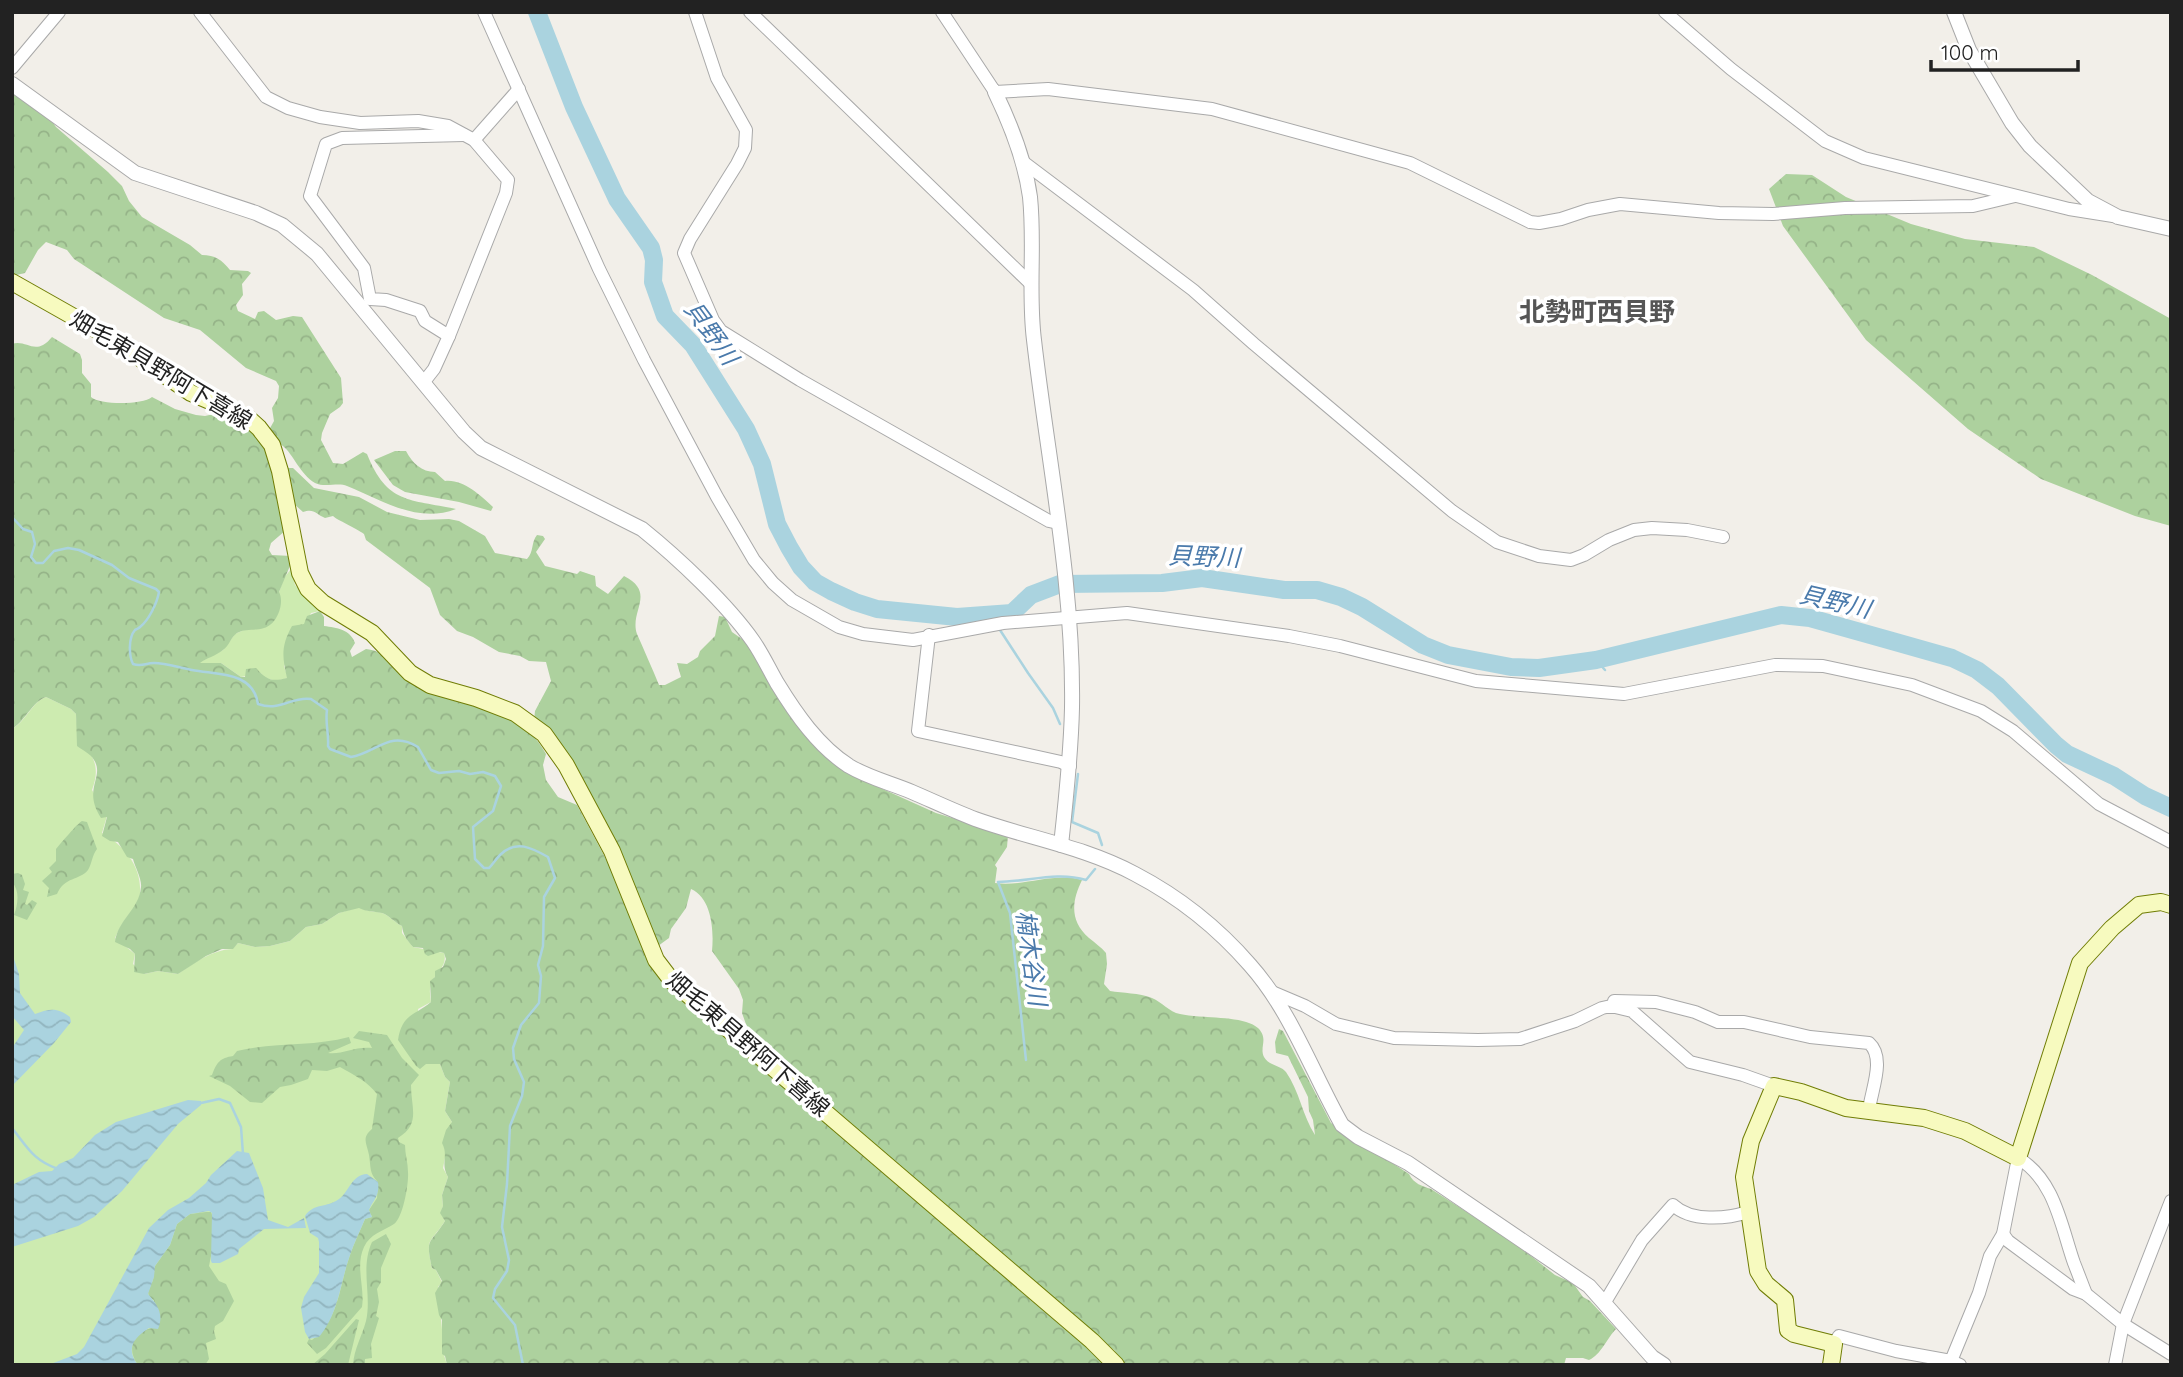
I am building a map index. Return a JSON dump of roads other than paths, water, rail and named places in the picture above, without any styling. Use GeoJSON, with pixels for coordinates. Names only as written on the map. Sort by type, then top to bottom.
{"type":"FeatureCollection","features":[{"type":"Feature","properties":{"kind":"main road","name":"畑毛東貝野阿下喜線"},"geometry":{"type":"LineString","coordinates":[[12,282],[111,338],[191,393],[247,417],[259,428],[272,445],[276,458],[300,573],[308,589],[323,603],[372,633],[410,673],[430,685],[515,713],[544,734],[566,765],[612,851],[656,960],[672,981],[1092,1341],[1116,1365]]}},
{"type":"Feature","properties":{"kind":"main road"},"geometry":{"type":"LineString","coordinates":[[1831,1365],[1834,1345],[1788,1330],[1785,1300],[1766,1284],[1758,1271],[1744,1186],[1745,1166],[1751,1141],[1774,1086],[1801,1092],[1846,1108],[1913,1115],[1965,1131],[2018,1158],[2080,963],[2112,928],[2139,905],[2161,902],[2171,905]]}},
{"type":"Feature","properties":{"kind":"street"},"geometry":{"type":"LineString","coordinates":[[12,68],[59,12]]}},
{"type":"Feature","properties":{"kind":"street"},"geometry":{"type":"LineString","coordinates":[[200,12],[260,93],[288,108],[320,117],[360,123],[418,121],[448,125],[471,137],[508,180],[506,193],[449,336],[434,369],[423,383]]}},
{"type":"Feature","properties":{"kind":"street"},"geometry":{"type":"LineString","coordinates":[[484,12],[599,269],[717,497],[754,560],[773,583],[792,600],[839,627],[863,634],[914,640],[997,624],[1127,614],[1272,633],[1340,646],[1466,680],[1624,694],[1775,665],[1823,666],[1912,685],[1959,701],[1994,718],[2099,804],[2171,842]]}},
{"type":"Feature","properties":{"kind":"street"},"geometry":{"type":"LineString","coordinates":[[695,12],[716,78],[746,130],[745,149],[684,253],[720,331],[800,380],[1049,521],[1058,523]]}},
{"type":"Feature","properties":{"kind":"street"},"geometry":{"type":"LineString","coordinates":[[750,12],[1030,284]]}},
{"type":"Feature","properties":{"kind":"street"},"geometry":{"type":"LineString","coordinates":[[942,12],[995,92],[1007,116],[1030,196],[1033,337],[1063,561],[1072,706],[1070,766],[1060,845]]}},
{"type":"Feature","properties":{"kind":"street"},"geometry":{"type":"LineString","coordinates":[[1665,12],[1731,69],[1825,141],[1864,158],[2068,209],[2171,229]]}},
{"type":"Feature","properties":{"kind":"street"},"geometry":{"type":"LineString","coordinates":[[1954,12],[1969,50],[2012,123],[2030,146],[2088,201],[2118,217]]}},
{"type":"Feature","properties":{"kind":"street"},"geometry":{"type":"LineString","coordinates":[[12,83],[135,173],[256,213],[282,225],[317,254],[464,432],[481,448],[642,529],[660,544],[739,623],[755,643],[800,718],[824,747],[848,765],[874,779],[976,819],[1105,860],[1134,873],[1192,909],[1224,937],[1272,992],[1342,1125],[1358,1137],[1408,1163],[1590,1286],[1652,1357],[1664,1365]]}},
{"type":"Feature","properties":{"kind":"street"},"geometry":{"type":"LineString","coordinates":[[449,336],[425,321],[420,311],[386,300],[370,299],[363,268],[310,196],[326,144],[342,138],[471,137],[519,89]]}},
{"type":"Feature","properties":{"kind":"street"},"geometry":{"type":"LineString","coordinates":[[995,92],[1048,89],[1212,109],[1410,163],[1530,222],[1539,223],[1620,204],[1719,213],[1773,214],[1845,208],[1973,206],[2015,196]]}},
{"type":"Feature","properties":{"kind":"street"},"geometry":{"type":"LineString","coordinates":[[1022,161],[1193,290],[1442,502],[1497,542],[1539,556],[1572,560],[1634,530],[1687,530],[1723,537]]}},
{"type":"Feature","properties":{"kind":"street"},"geometry":{"type":"LineString","coordinates":[[929,635],[918,731],[1070,766]]}},
{"type":"Feature","properties":{"kind":"street"},"geometry":{"type":"LineString","coordinates":[[1272,992],[1305,1006],[1336,1024],[1394,1038],[1520,1038],[1575,1021],[1614,1001],[1656,1002],[1695,1012],[1718,1022],[1744,1022],[1810,1037],[1869,1043],[1874,1047],[1877,1063],[1869,1110]]}},
{"type":"Feature","properties":{"kind":"street"},"geometry":{"type":"LineString","coordinates":[[1602,1008],[1611,1006],[1632,1011],[1690,1062],[1774,1086]]}},
{"type":"Feature","properties":{"kind":"street"},"geometry":{"type":"LineString","coordinates":[[1834,1345],[1839,1336],[1955,1363],[1990,1256],[2003,1234],[2018,1158],[2039,1177],[2051,1195],[2086,1294]]}},
{"type":"Feature","properties":{"kind":"street"},"geometry":{"type":"LineString","coordinates":[[2115,1365],[2123,1324],[2171,1201]]}},
{"type":"Feature","properties":{"kind":"street"},"geometry":{"type":"LineString","coordinates":[[1605,1302],[1642,1240],[1673,1205],[1690,1215],[1736,1216],[1748,1212]]}},
{"type":"Feature","properties":{"kind":"street"},"geometry":{"type":"LineString","coordinates":[[2003,1234],[2008,1241],[2073,1289],[2086,1294],[2123,1324],[2171,1354]]}},
{"type":"Feature","properties":{"kind":"water"},"geometry":{"type":"Polygon","coordinates":[[[12,953],[19,974],[20,993],[35,1014],[58,1011],[70,1017],[71,1022],[12,1086],[12,1048],[24,1030],[12,1016],[12,953]]]}},
{"type":"Feature","properties":{"kind":"water"},"geometry":{"type":"Polygon","coordinates":[[[188,1100],[201,1101],[201,1105],[178,1124],[122,1191],[94,1217],[78,1226],[12,1247],[12,1185],[39,1172],[52,1171],[59,1164],[73,1158],[95,1135],[116,1122],[188,1100]]]}},
{"type":"Feature","properties":{"kind":"water"},"geometry":{"type":"Polygon","coordinates":[[[237,1151],[249,1153],[263,1188],[268,1220],[288,1227],[304,1218],[306,1228],[264,1229],[239,1249],[238,1254],[220,1263],[212,1263],[212,1213],[209,1211],[190,1214],[177,1224],[170,1245],[155,1266],[148,1294],[159,1310],[160,1324],[158,1329],[149,1328],[133,1344],[132,1353],[138,1365],[48,1365],[77,1354],[84,1347],[149,1228],[168,1210],[189,1198],[237,1151]]]}},
{"type":"Feature","properties":{"kind":"water"},"geometry":{"type":"Polygon","coordinates":[[[367,1174],[378,1182],[377,1194],[369,1210],[372,1217],[365,1219],[353,1246],[326,1328],[319,1337],[309,1339],[305,1332],[301,1308],[304,1297],[319,1273],[319,1242],[318,1238],[310,1233],[305,1216],[316,1207],[339,1199],[357,1177],[367,1174]]]}},
{"type":"Feature","properties":{"kind":"waterway","name":"貝野川"},"geometry":{"type":"LineString","coordinates":[[537,12],[574,107],[617,199],[651,248],[654,260],[653,282],[665,316],[693,345],[746,429],[762,464],[777,524],[801,567],[815,582],[831,591],[877,609],[957,617],[1012,613],[1031,595],[1060,584],[1162,583],[1202,578],[1284,590],[1317,590],[1362,607],[1423,645],[1448,655],[1511,667],[1539,668],[1596,660],[1781,615],[1810,618],[1952,658],[1977,670],[1998,686],[2067,754],[2114,776],[2145,796],[2171,808]]}},
{"type":"Feature","properties":{"kind":"waterway"},"geometry":{"type":"LineString","coordinates":[[12,517],[23,529],[32,532],[35,544],[31,557],[36,563],[43,563],[54,551],[68,548],[79,550],[159,592],[149,616],[131,638],[133,664],[163,664],[232,676],[249,685],[258,704],[266,706],[311,699],[327,710],[330,749],[351,757],[399,740],[418,747],[431,770],[439,773],[483,772],[495,776],[501,786],[493,811],[473,827],[475,859],[484,868],[489,868],[506,850],[518,846],[530,848],[548,857],[555,878],[544,897],[543,946],[538,965],[541,976],[539,1003],[521,1025],[513,1048],[514,1059],[524,1082],[522,1096],[510,1126],[502,1227],[509,1260],[507,1271],[495,1289],[493,1298],[515,1325],[523,1365]]}},
{"type":"Feature","properties":{"kind":"waterway","name":"楠木谷川"},"geometry":{"type":"LineString","coordinates":[[1000,630],[1053,708],[1060,724]]}},
{"type":"Feature","properties":{"kind":"waterway"},"geometry":{"type":"LineString","coordinates":[[1596,660],[1605,670]]}},
{"type":"Feature","properties":{"kind":"waterway","name":"楠木谷川"},"geometry":{"type":"LineString","coordinates":[[1078,774],[1072,822],[1098,833],[1102,845]]}},
{"type":"Feature","properties":{"kind":"waterway","name":"楠木谷川"},"geometry":{"type":"LineString","coordinates":[[1026,1060],[1010,913],[998,882],[1053,877],[1086,880],[1095,869]]}},
{"type":"Feature","properties":{"kind":"waterway"},"geometry":{"type":"LineString","coordinates":[[201,1103],[219,1099],[230,1103],[241,1127],[243,1154]]}},
{"type":"Feature","properties":{"kind":"waterway"},"geometry":{"type":"LineString","coordinates":[[12,1128],[37,1157],[58,1169]]}},
{"type":"Feature","properties":{"kind":"district","name":"北勢町西貝野"},"geometry":{"type":"Point","coordinates":[1597,312]}}]}
